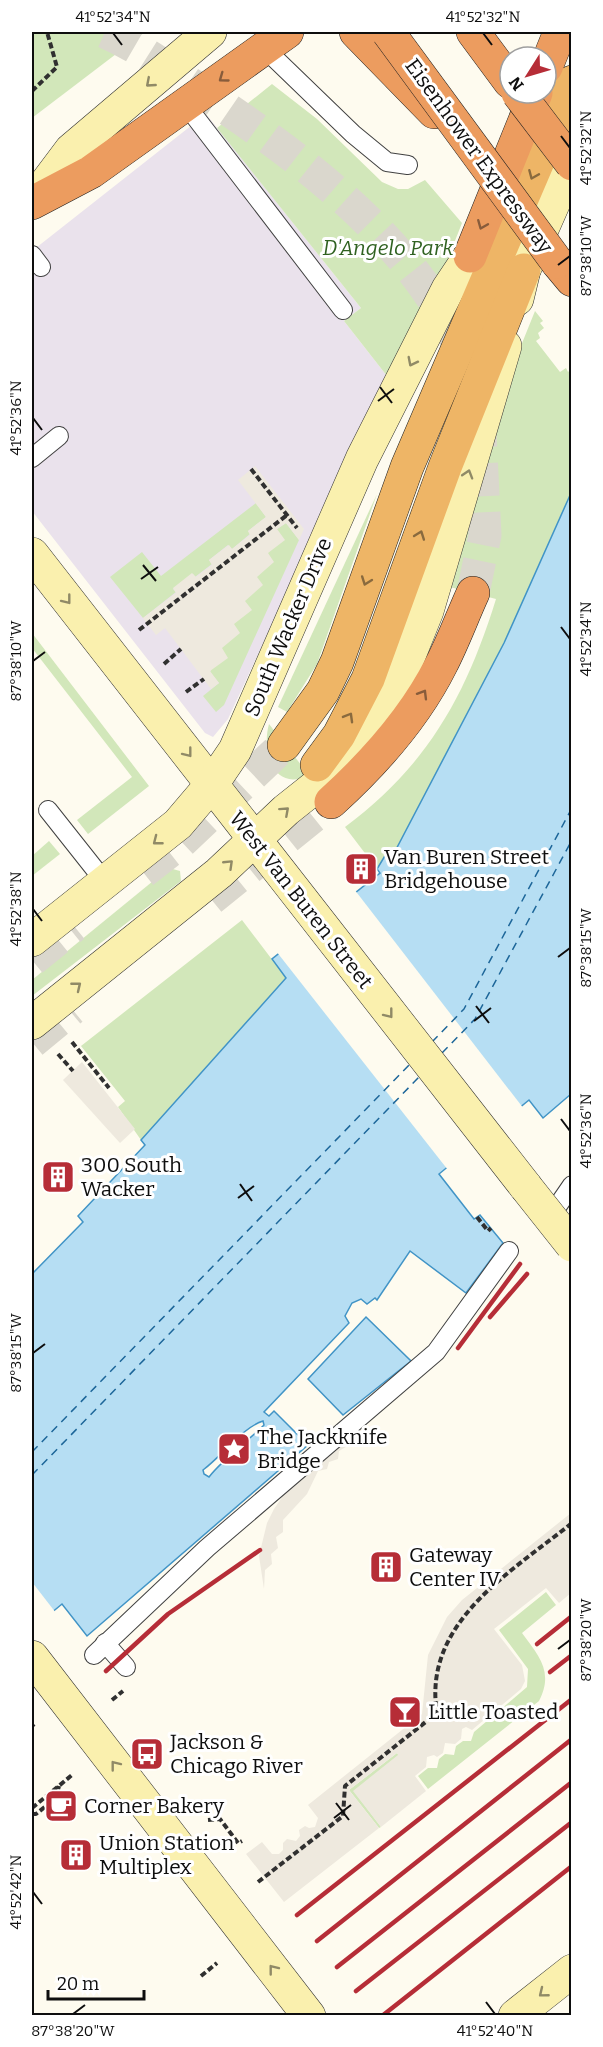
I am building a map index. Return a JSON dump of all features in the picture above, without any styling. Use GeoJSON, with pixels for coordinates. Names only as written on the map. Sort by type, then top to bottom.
{"type":"FeatureCollection","features":[{"type":"Feature","properties":{"kind":"highway"},"geometry":{"type":"LineString","coordinates":[[356,32],[483,163]]}},
{"type":"Feature","properties":{"kind":"highway","name":"Eisenhower Expressway"},"geometry":{"type":"LineString","coordinates":[[388,32],[564,271]]}},
{"type":"Feature","properties":{"kind":"highway"},"geometry":{"type":"LineString","coordinates":[[473,32],[498,66]]}},
{"type":"Feature","properties":{"kind":"highway"},"geometry":{"type":"LineString","coordinates":[[489,32],[498,48]]}},
{"type":"Feature","properties":{"kind":"highway"},"geometry":{"type":"LineString","coordinates":[[32,202],[91,172],[276,40]]}},
{"type":"Feature","properties":{"kind":"highway"},"geometry":{"type":"LineString","coordinates":[[284,745],[323,691],[337,662],[407,467],[572,82]]}},
{"type":"Feature","properties":{"kind":"highway"},"geometry":{"type":"LineString","coordinates":[[407,467],[428,391],[461,296],[470,256],[531,105]]}},
{"type":"Feature","properties":{"kind":"highway"},"geometry":{"type":"LineString","coordinates":[[534,105],[572,163]]}},
{"type":"Feature","properties":{"kind":"highway"},"geometry":{"type":"LineString","coordinates":[[473,592],[441,666],[417,706],[392,739],[354,781],[321,784],[339,735],[368,679],[445,467],[524,270]]}},
{"type":"Feature","properties":{"kind":"main road"},"geometry":{"type":"LineString","coordinates":[[32,202],[71,150],[210,32]]}},
{"type":"Feature","properties":{"kind":"main road"},"geometry":{"type":"LineString","coordinates":[[32,1023],[219,873],[254,840],[344,764],[387,710],[413,652],[427,611],[496,381],[524,270],[572,163]]}},
{"type":"Feature","properties":{"kind":"main road","name":"South Wacker Drive"},"geometry":{"type":"LineString","coordinates":[[32,940],[178,824],[212,784],[235,750],[362,459],[448,289],[470,256]]}},
{"type":"Feature","properties":{"kind":"main road","name":"West Van Buren Street"},"geometry":{"type":"LineString","coordinates":[[32,557],[572,1245]]}},
{"type":"Feature","properties":{"kind":"main road"},"geometry":{"type":"LineString","coordinates":[[32,1657],[309,2016]]}},
{"type":"Feature","properties":{"kind":"main road"},"geometry":{"type":"LineString","coordinates":[[515,2016],[572,1971]]}},
{"type":"Feature","properties":{"kind":"lane"},"geometry":{"type":"LineString","coordinates":[[276,40],[353,134],[387,162],[408,165]]}},
{"type":"Feature","properties":{"kind":"lane"},"geometry":{"type":"LineString","coordinates":[[186,105],[343,310]]}},
{"type":"Feature","properties":{"kind":"lane"},"geometry":{"type":"LineString","coordinates":[[32,458],[59,436]]}},
{"type":"Feature","properties":{"kind":"lane"},"geometry":{"type":"LineString","coordinates":[[48,810],[105,882]]}},
{"type":"Feature","properties":{"kind":"lane"},"geometry":{"type":"LineString","coordinates":[[549,1217],[572,1185]]}},
{"type":"Feature","properties":{"kind":"lane"},"geometry":{"type":"LineString","coordinates":[[126,1667],[100,1649],[216,1540],[436,1352],[509,1251]]}},
{"type":"Feature","properties":{"kind":"path"},"geometry":{"type":"LineString","coordinates":[[32,91],[57,67],[47,32]]}},
{"type":"Feature","properties":{"kind":"path"},"geometry":{"type":"LineString","coordinates":[[251,469],[302,534]]}},
{"type":"Feature","properties":{"kind":"path"},"geometry":{"type":"LineString","coordinates":[[139,630],[287,515]]}},
{"type":"Feature","properties":{"kind":"path"},"geometry":{"type":"LineString","coordinates":[[164,664],[181,650]]}},
{"type":"Feature","properties":{"kind":"path"},"geometry":{"type":"LineString","coordinates":[[186,692],[204,679]]}},
{"type":"Feature","properties":{"kind":"path"},"geometry":{"type":"LineString","coordinates":[[72,1042],[109,1088]]}},
{"type":"Feature","properties":{"kind":"path"},"geometry":{"type":"LineString","coordinates":[[58,1054],[73,1071]]}},
{"type":"Feature","properties":{"kind":"path"},"geometry":{"type":"LineString","coordinates":[[477,1217],[488,1231],[491,1228]]}},
{"type":"Feature","properties":{"kind":"path"},"geometry":{"type":"LineString","coordinates":[[258,1882],[343,1816],[345,1786],[437,1713],[434,1697],[436,1675],[443,1652],[456,1626],[474,1601],[572,1523]]}},
{"type":"Feature","properties":{"kind":"path"},"geometry":{"type":"LineString","coordinates":[[32,1808],[72,1775]]}},
{"type":"Feature","properties":{"kind":"path"},"geometry":{"type":"LineString","coordinates":[[32,1814],[36,1814],[57,1800],[59,1786]]}},
{"type":"Feature","properties":{"kind":"path"},"geometry":{"type":"LineString","coordinates":[[208,1820],[220,1819],[238,1843],[242,1841]]}},
{"type":"Feature","properties":{"kind":"path"},"geometry":{"type":"LineString","coordinates":[[201,1976],[217,1963]]}},
{"type":"Feature","properties":{"kind":"shaded area"},"geometry":{"type":"Polygon","coordinates":[[[206,114],[361,308],[344,321],[387,376],[228,719],[213,737],[205,733],[32,511],[32,251],[206,114]]]}},
{"type":"Feature","properties":{"kind":"shaded area"},"geometry":{"type":"Polygon","coordinates":[[[255,466],[304,529],[299,540],[286,523],[277,529],[285,540],[268,553],[274,562],[257,577],[263,585],[245,601],[252,610],[234,624],[240,633],[222,648],[228,658],[210,671],[219,683],[211,689],[165,628],[156,635],[143,618],[176,593],[173,588],[192,573],[196,577],[212,565],[209,560],[229,545],[232,549],[250,535],[248,531],[266,517],[238,480],[255,466]]]}},
{"type":"Feature","properties":{"kind":"shaded area"},"geometry":{"type":"Polygon","coordinates":[[[82,1062],[135,1129],[120,1143],[63,1080],[82,1062]]]}},
{"type":"Feature","properties":{"kind":"shaded area"},"geometry":{"type":"Polygon","coordinates":[[[362,1425],[362,1430],[349,1440],[349,1445],[339,1451],[338,1459],[329,1462],[327,1469],[318,1471],[307,1494],[283,1520],[283,1532],[276,1537],[278,1548],[271,1554],[272,1564],[265,1570],[264,1589],[259,1556],[267,1523],[274,1509],[285,1493],[362,1425]]]}},
{"type":"Feature","properties":{"kind":"shaded area"},"geometry":{"type":"Polygon","coordinates":[[[571,1513],[571,1593],[559,1603],[546,1588],[494,1629],[522,1665],[525,1681],[521,1689],[472,1730],[466,1727],[462,1729],[461,1739],[455,1744],[445,1743],[443,1753],[437,1757],[434,1755],[427,1757],[426,1767],[415,1776],[426,1791],[381,1827],[353,1791],[398,1755],[397,1753],[349,1790],[379,1828],[284,1902],[246,1854],[262,1842],[272,1854],[279,1854],[287,1839],[296,1841],[300,1836],[299,1830],[305,1826],[315,1827],[318,1818],[308,1805],[422,1714],[428,1655],[447,1617],[462,1600],[571,1513]]]}},
{"type":"Feature","properties":{"kind":"green space"},"geometry":{"type":"Polygon","coordinates":[[[32,32],[145,32],[32,118],[32,32]]]}},
{"type":"Feature","properties":{"kind":"green space","name":"D'Angelo Park"},"geometry":{"type":"Polygon","coordinates":[[[272,84],[317,119],[382,182],[398,189],[408,189],[425,180],[462,223],[447,261],[387,376],[344,321],[361,308],[217,128],[272,84]]]}},
{"type":"Feature","properties":{"kind":"green space"},"geometry":{"type":"Polygon","coordinates":[[[535,311],[543,321],[540,323],[544,328],[538,333],[540,338],[536,341],[560,372],[566,368],[568,372],[571,369],[571,493],[504,643],[392,858],[385,855],[377,869],[345,827],[374,804],[421,754],[457,698],[484,634],[496,599],[446,586],[512,368],[535,311]]]}},
{"type":"Feature","properties":{"kind":"green space"},"geometry":{"type":"Polygon","coordinates":[[[377,494],[317,664],[287,712],[278,707],[377,494]]]}},
{"type":"Feature","properties":{"kind":"green space"},"geometry":{"type":"Polygon","coordinates":[[[256,503],[266,517],[248,531],[250,534],[232,549],[228,545],[209,560],[212,564],[195,577],[193,574],[173,589],[176,592],[143,618],[110,577],[142,552],[161,576],[256,503]]]}},
{"type":"Feature","properties":{"kind":"green space"},"geometry":{"type":"Polygon","coordinates":[[[286,523],[299,540],[224,705],[216,712],[203,696],[219,683],[210,672],[277,529],[286,523]]]}},
{"type":"Feature","properties":{"kind":"green space"},"geometry":{"type":"Polygon","coordinates":[[[32,633],[149,786],[88,834],[77,820],[132,777],[32,648],[32,633]]]}},
{"type":"Feature","properties":{"kind":"green space"},"geometry":{"type":"Polygon","coordinates":[[[269,724],[309,775],[287,779],[273,767],[267,746],[269,724]]]}},
{"type":"Feature","properties":{"kind":"green space"},"geometry":{"type":"Polygon","coordinates":[[[49,841],[60,854],[32,876],[32,856],[49,841]]]}},
{"type":"Feature","properties":{"kind":"green space"},"geometry":{"type":"Polygon","coordinates":[[[169,868],[180,871],[181,881],[32,996],[32,980],[169,868]]]}},
{"type":"Feature","properties":{"kind":"green space"},"geometry":{"type":"Polygon","coordinates":[[[242,920],[286,978],[141,1140],[118,1107],[125,1101],[81,1046],[242,920]]]}},
{"type":"Feature","properties":{"kind":"green space"},"geometry":{"type":"Polygon","coordinates":[[[546,1592],[556,1605],[522,1633],[539,1657],[545,1673],[543,1691],[539,1701],[428,1789],[418,1776],[428,1768],[437,1768],[439,1759],[445,1754],[454,1755],[456,1746],[463,1741],[471,1741],[474,1732],[527,1687],[528,1669],[499,1630],[546,1592]]]}},
{"type":"Feature","properties":{"kind":"green space"},"geometry":{"type":"Polygon","coordinates":[[[397,1753],[399,1755],[354,1791],[381,1827],[379,1828],[349,1790],[397,1753]]]}},
{"type":"Feature","properties":{"kind":"water"},"geometry":{"type":"Polygon","coordinates":[[[571,493],[571,1094],[543,1118],[529,1100],[439,1174],[474,1219],[480,1215],[503,1243],[466,1293],[410,1251],[377,1300],[375,1298],[367,1304],[361,1299],[352,1303],[345,1316],[349,1323],[264,1412],[269,1416],[274,1411],[308,1445],[87,1636],[62,1604],[32,1629],[32,1274],[83,1222],[78,1216],[145,1145],[141,1140],[286,978],[272,959],[380,873],[377,869],[386,854],[392,857],[504,643],[571,493]],[[263,1421],[255,1424],[240,1435],[203,1470],[204,1474],[209,1477],[221,1463],[264,1425],[263,1421]]]}},
{"type":"Feature","properties":{"kind":"water"},"geometry":{"type":"Polygon","coordinates":[[[366,1317],[411,1361],[343,1415],[308,1379],[366,1317]]]}},
{"type":"Feature","properties":{"kind":"pier"},"geometry":{"type":"Polygon","coordinates":[[[354,889],[524,1109],[448,1170],[276,951],[354,889]]]}},
{"type":"Feature","properties":{"kind":"pier"},"geometry":{"type":"Polygon","coordinates":[[[32,1582],[56,1613],[32,1632],[32,1582]]]}},
{"type":"Feature","properties":{"kind":"ferry route"},"geometry":{"type":"LineString","coordinates":[[432,1042],[464,1009],[572,808]]}},
{"type":"Feature","properties":{"kind":"ferry route"},"geometry":{"type":"LineString","coordinates":[[442,1053],[475,1019],[572,840]]}},
{"type":"Feature","properties":{"kind":"ferry route"},"geometry":{"type":"LineString","coordinates":[[32,1452],[410,1064]]}},
{"type":"Feature","properties":{"kind":"ferry route"},"geometry":{"type":"LineString","coordinates":[[32,1475],[420,1076]]}},
{"type":"Feature","properties":{"kind":"tunnel"},"geometry":{"type":"LineString","coordinates":[[105,32],[154,59],[236,115],[273,141],[343,198],[376,229],[406,263],[432,298],[456,339],[465,369]]}},
{"type":"Feature","properties":{"kind":"tunnel"},"geometry":{"type":"LineString","coordinates":[[473,593],[485,535],[480,434]]}},
{"type":"Feature","properties":{"kind":"tunnel"},"geometry":{"type":"LineString","coordinates":[[143,872],[180,843],[284,745]]}},
{"type":"Feature","properties":{"kind":"tunnel"},"geometry":{"type":"LineString","coordinates":[[211,899],[331,802]]}},
{"type":"Feature","properties":{"kind":"tunnel"},"geometry":{"type":"LineString","coordinates":[[32,960],[74,926]]}},
{"type":"Feature","properties":{"kind":"tunnel"},"geometry":{"type":"LineString","coordinates":[[32,1042],[72,1009]]}},
{"type":"Feature","properties":{"kind":"railway"},"geometry":{"type":"LineString","coordinates":[[458,1348],[520,1264]]}},
{"type":"Feature","properties":{"kind":"railway"},"geometry":{"type":"LineString","coordinates":[[490,1317],[527,1274]]}},
{"type":"Feature","properties":{"kind":"railway"},"geometry":{"type":"LineString","coordinates":[[106,1671],[168,1614],[260,1550]]}},
{"type":"Feature","properties":{"kind":"railway"},"geometry":{"type":"LineString","coordinates":[[537,1644],[572,1616]]}},
{"type":"Feature","properties":{"kind":"railway"},"geometry":{"type":"LineString","coordinates":[[550,1672],[572,1655]]}},
{"type":"Feature","properties":{"kind":"railway"},"geometry":{"type":"LineString","coordinates":[[297,1915],[572,1699]]}},
{"type":"Feature","properties":{"kind":"railway"},"geometry":{"type":"LineString","coordinates":[[317,1941],[572,1739]]}},
{"type":"Feature","properties":{"kind":"railway"},"geometry":{"type":"LineString","coordinates":[[337,1967],[572,1782]]}},
{"type":"Feature","properties":{"kind":"railway"},"geometry":{"type":"LineString","coordinates":[[356,1991],[572,1822]]}},
{"type":"Feature","properties":{"kind":"railway"},"geometry":{"type":"LineString","coordinates":[[382,2016],[572,1866]]}},
{"type":"Feature","properties":{"kind":"place","name":"Van Buren Street Bridgehouse"},"geometry":{"type":"Point","coordinates":[361,869]}},
{"type":"Feature","properties":{"kind":"place","name":"300 South Wacker"},"geometry":{"type":"Point","coordinates":[58,1177]}},
{"type":"Feature","properties":{"kind":"place","name":"The Jackknife Bridge"},"geometry":{"type":"Point","coordinates":[234,1449]}},
{"type":"Feature","properties":{"kind":"place","name":"Gateway Center IV"},"geometry":{"type":"Point","coordinates":[386,1567]}},
{"type":"Feature","properties":{"kind":"place","name":"Little Toasted"},"geometry":{"type":"Point","coordinates":[405,1712]}},
{"type":"Feature","properties":{"kind":"place","name":"Jackson & Chicago River"},"geometry":{"type":"Point","coordinates":[147,1754]}},
{"type":"Feature","properties":{"kind":"place","name":"Corner Bakery"},"geometry":{"type":"Point","coordinates":[61,1806]}},
{"type":"Feature","properties":{"kind":"place","name":"Union Station Multiplex"},"geometry":{"type":"Point","coordinates":[76,1855]}}]}
